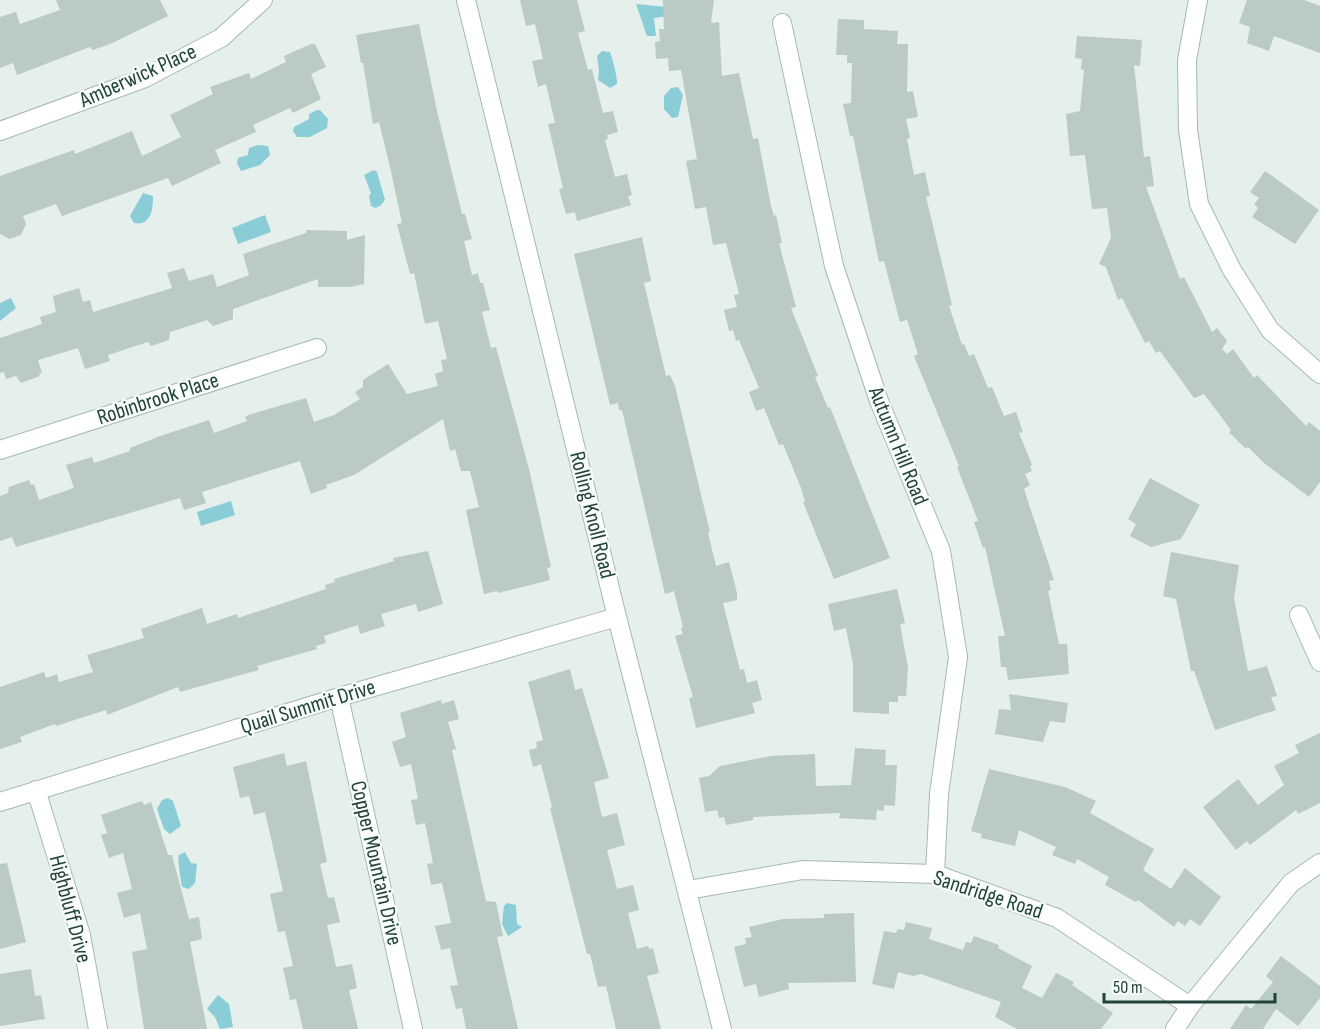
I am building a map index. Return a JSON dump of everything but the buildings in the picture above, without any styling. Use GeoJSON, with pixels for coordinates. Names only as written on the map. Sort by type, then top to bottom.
{"type":"FeatureCollection","features":[{"type":"Feature","properties":{"kind":"street","name":"Amberwick Place"},"geometry":{"type":"LineString","coordinates":[[0,131],[145,78],[221,38],[263,0]]}},
{"type":"Feature","properties":{"kind":"street","name":"Rolling Knoll Road"},"geometry":{"type":"LineString","coordinates":[[466,0],[617,617],[722,1029]]}},
{"type":"Feature","properties":{"kind":"street"},"geometry":{"type":"LineString","coordinates":[[1197,0],[1187,60],[1188,130],[1199,204],[1232,270],[1270,330],[1320,374]]}},
{"type":"Feature","properties":{"kind":"street","name":"Autumn Hill Road"},"geometry":{"type":"LineString","coordinates":[[782,24],[834,266],[879,401],[941,551],[958,657],[939,794],[935,874]]}},
{"type":"Feature","properties":{"kind":"street","name":"Robinbrook Place"},"geometry":{"type":"LineString","coordinates":[[0,450],[317,348]]}},
{"type":"Feature","properties":{"kind":"street"},"geometry":{"type":"LineString","coordinates":[[1299,615],[1320,662]]}},
{"type":"Feature","properties":{"kind":"street","name":"Quail Summit Drive"},"geometry":{"type":"LineString","coordinates":[[0,801],[339,697],[617,617]]}},
{"type":"Feature","properties":{"kind":"street","name":"Copper Mountain Drive"},"geometry":{"type":"LineString","coordinates":[[339,697],[413,1029]]}},
{"type":"Feature","properties":{"kind":"street","name":"Highbluff Drive"},"geometry":{"type":"LineString","coordinates":[[36,790],[81,935],[98,1029]]}},
{"type":"Feature","properties":{"kind":"street"},"geometry":{"type":"LineString","coordinates":[[1175,1029],[1190,1006],[1291,883],[1320,863]]}},
{"type":"Feature","properties":{"kind":"street","name":"Sandridge Road"},"geometry":{"type":"LineString","coordinates":[[688,890],[803,870],[935,874],[1057,918],[1190,1006]]}},
{"type":"Feature","properties":{"kind":"water"},"geometry":{"type":"Polygon","coordinates":[[[636,4],[667,7],[668,16],[654,18],[656,36],[647,36],[636,4]]]}},
{"type":"Feature","properties":{"kind":"water"},"geometry":{"type":"Polygon","coordinates":[[[602,51],[610,52],[616,73],[617,84],[610,88],[598,80],[597,56],[602,51]]]}},
{"type":"Feature","properties":{"kind":"water"},"geometry":{"type":"Polygon","coordinates":[[[678,87],[683,95],[678,117],[672,118],[664,109],[664,96],[671,88],[678,87]]]}},
{"type":"Feature","properties":{"kind":"water"},"geometry":{"type":"Polygon","coordinates":[[[320,110],[328,119],[327,128],[310,137],[297,137],[293,131],[294,127],[309,119],[309,114],[320,110]]]}},
{"type":"Feature","properties":{"kind":"water"},"geometry":{"type":"Polygon","coordinates":[[[258,145],[268,146],[270,155],[260,165],[241,171],[237,163],[238,158],[248,155],[249,148],[258,145]]]}},
{"type":"Feature","properties":{"kind":"water"},"geometry":{"type":"Polygon","coordinates":[[[374,170],[377,172],[385,200],[375,208],[371,206],[369,196],[371,193],[364,175],[374,170]]]}},
{"type":"Feature","properties":{"kind":"water"},"geometry":{"type":"Polygon","coordinates":[[[143,193],[153,196],[150,216],[144,222],[134,223],[130,216],[143,193]]]}},
{"type":"Feature","properties":{"kind":"water"},"geometry":{"type":"Polygon","coordinates":[[[265,215],[271,232],[238,244],[232,228],[265,215]]]}},
{"type":"Feature","properties":{"kind":"water"},"geometry":{"type":"Polygon","coordinates":[[[11,298],[16,308],[0,321],[0,303],[11,298]]]}},
{"type":"Feature","properties":{"kind":"water"},"geometry":{"type":"Polygon","coordinates":[[[231,501],[235,515],[201,526],[197,512],[231,501]]]}},
{"type":"Feature","properties":{"kind":"water"},"geometry":{"type":"Polygon","coordinates":[[[168,798],[173,801],[181,826],[170,834],[164,829],[157,809],[162,800],[168,798]]]}},
{"type":"Feature","properties":{"kind":"water"},"geometry":{"type":"Polygon","coordinates":[[[185,852],[191,863],[197,864],[195,883],[189,889],[182,887],[179,865],[179,855],[185,852]]]}},
{"type":"Feature","properties":{"kind":"water"},"geometry":{"type":"Polygon","coordinates":[[[507,903],[516,905],[517,924],[522,927],[508,936],[502,924],[504,906],[507,903]]]}},
{"type":"Feature","properties":{"kind":"water"},"geometry":{"type":"Polygon","coordinates":[[[218,995],[229,1004],[233,1027],[220,1029],[215,1017],[207,1009],[218,995]]]}}]}
